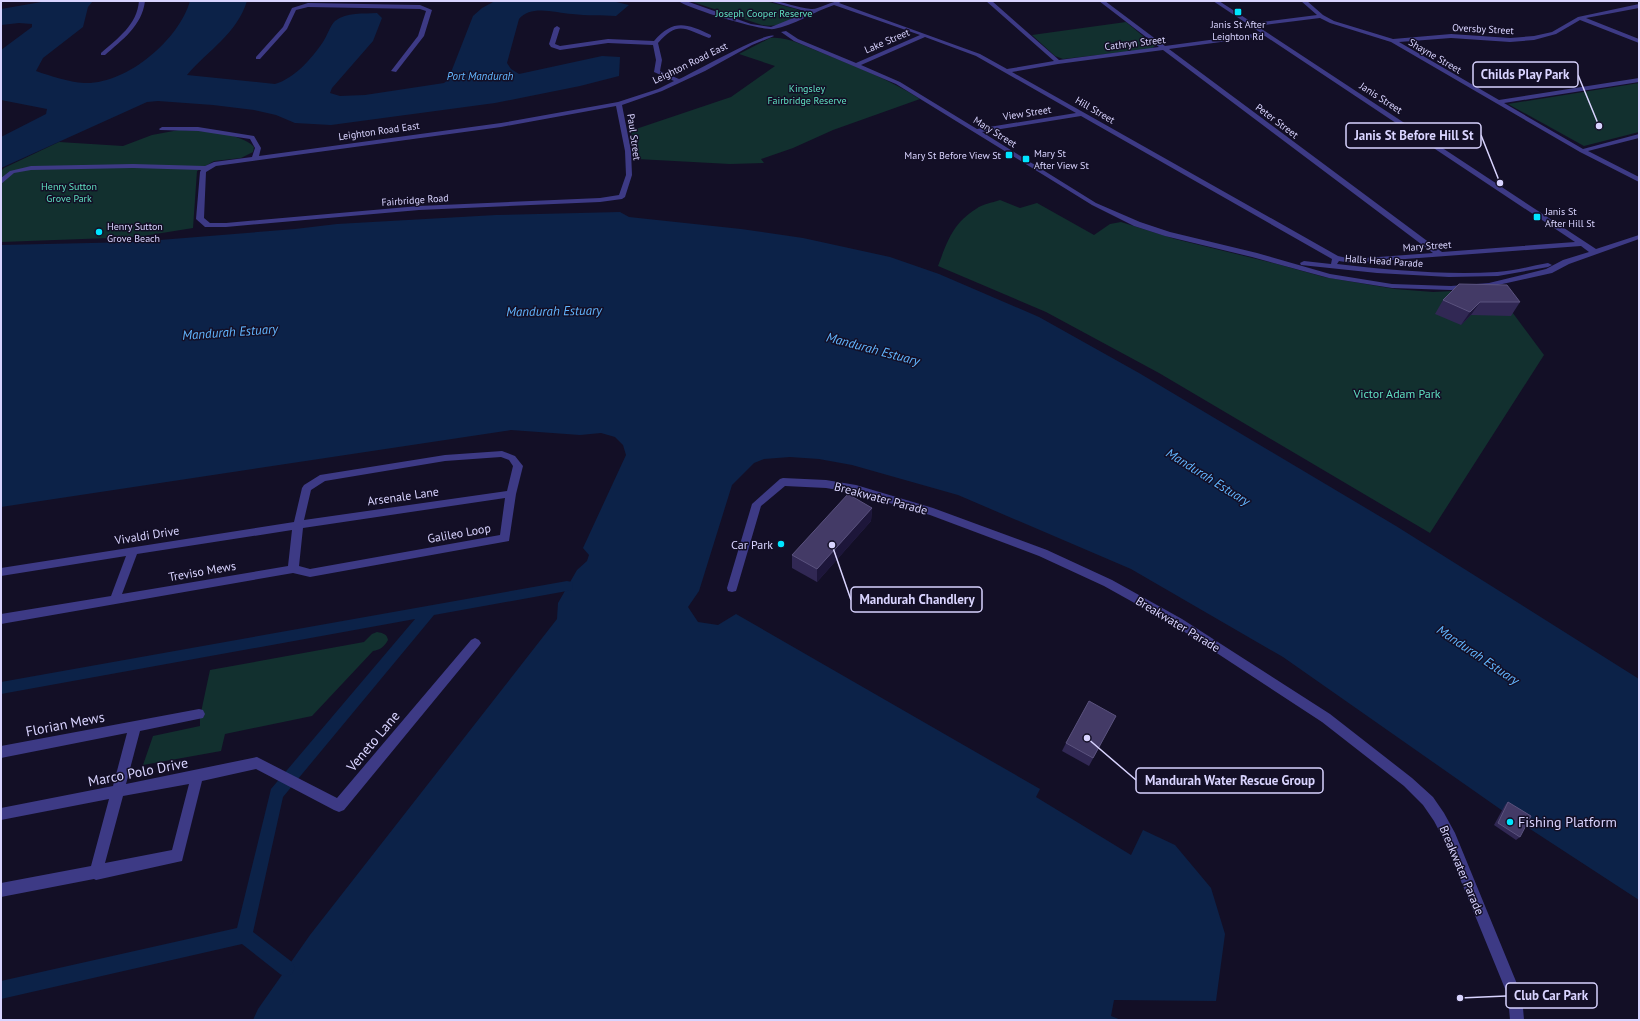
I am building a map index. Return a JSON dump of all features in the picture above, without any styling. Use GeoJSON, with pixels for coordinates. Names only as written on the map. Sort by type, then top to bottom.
{"type":"FeatureCollection","features":[{"type":"Feature","properties":{"kind":"street"},"geometry":{"type":"LineString","coordinates":[[103,54],[136,22],[142,7],[142,1]]}},
{"type":"Feature","properties":{"kind":"street","name":"Mary Street"},"geometry":{"type":"LineString","coordinates":[[681,1],[750,25],[773,36],[796,40],[898,83],[1094,204],[1117,216],[1168,234],[1254,254],[1329,276]]}},
{"type":"Feature","properties":{"kind":"street"},"geometry":{"type":"LineString","coordinates":[[772,1],[811,11]]}},
{"type":"Feature","properties":{"kind":"street"},"geometry":{"type":"LineString","coordinates":[[989,1],[1058,62]]}},
{"type":"Feature","properties":{"kind":"street","name":"Peter Street"},"geometry":{"type":"LineString","coordinates":[[1102,1],[1441,255]]}},
{"type":"Feature","properties":{"kind":"street","name":"Janis Street"},"geometry":{"type":"LineString","coordinates":[[1216,1],[1595,252]]}},
{"type":"Feature","properties":{"kind":"street","name":"Shayne Street"},"geometry":{"type":"LineString","coordinates":[[1304,1],[1321,16],[1332,22],[1392,41],[1582,151],[1639,180]]}},
{"type":"Feature","properties":{"kind":"street"},"geometry":{"type":"LineString","coordinates":[[764,32],[771,28],[791,22],[811,11],[837,2]]}},
{"type":"Feature","properties":{"kind":"street","name":"Hill Street"},"geometry":{"type":"LineString","coordinates":[[837,2],[978,55],[1336,258]]}},
{"type":"Feature","properties":{"kind":"street"},"geometry":{"type":"LineString","coordinates":[[258,58],[285,28],[294,9],[308,5],[364,3],[420,7],[429,10],[421,36],[394,71]]}},
{"type":"Feature","properties":{"kind":"street","name":"Oversby Street"},"geometry":{"type":"LineString","coordinates":[[1392,41],[1451,36],[1510,40],[1534,38],[1554,33],[1580,18],[1639,6]]}},
{"type":"Feature","properties":{"kind":"street"},"geometry":{"type":"LineString","coordinates":[[1252,25],[1321,16]]}},
{"type":"Feature","properties":{"kind":"street"},"geometry":{"type":"LineString","coordinates":[[1580,18],[1639,41]]}},
{"type":"Feature","properties":{"kind":"street"},"geometry":{"type":"LineString","coordinates":[[773,36],[782,34],[791,22]]}},
{"type":"Feature","properties":{"kind":"street","name":"Mary Street"},"geometry":{"type":"LineString","coordinates":[[750,25],[784,31],[796,40]]}},
{"type":"Feature","properties":{"kind":"street"},"geometry":{"type":"LineString","coordinates":[[557,28],[552,44],[553,46],[560,48],[608,41],[655,43],[666,31],[674,27],[688,28],[709,36]]}},
{"type":"Feature","properties":{"kind":"street","name":"Leighton Road East"},"geometry":{"type":"LineString","coordinates":[[750,44],[764,32]]}},
{"type":"Feature","properties":{"kind":"street","name":"Cathryn Street"},"geometry":{"type":"LineString","coordinates":[[1007,71],[1058,62],[1266,34]]}},
{"type":"Feature","properties":{"kind":"street","name":"Lake Street"},"geometry":{"type":"LineString","coordinates":[[856,64],[925,35]]}},
{"type":"Feature","properties":{"kind":"street","name":"Leighton Road East"},"geometry":{"type":"LineString","coordinates":[[1,182],[12,172],[31,168],[133,166],[206,168],[214,164],[501,125],[619,104],[660,90],[750,44],[773,36]]}},
{"type":"Feature","properties":{"kind":"street"},"geometry":{"type":"LineString","coordinates":[[655,43],[659,60],[658,72],[679,81]]}},
{"type":"Feature","properties":{"kind":"street"},"geometry":{"type":"LineString","coordinates":[[1497,102],[1639,80]]}},
{"type":"Feature","properties":{"kind":"street","name":"Paul Street"},"geometry":{"type":"LineString","coordinates":[[619,104],[628,151],[629,175],[622,196]]}},
{"type":"Feature","properties":{"kind":"street","name":"View Street"},"geometry":{"type":"LineString","coordinates":[[975,131],[1082,114]]}},
{"type":"Feature","properties":{"kind":"street"},"geometry":{"type":"LineString","coordinates":[[162,129],[198,129],[252,137],[258,148],[255,158]]}},
{"type":"Feature","properties":{"kind":"street"},"geometry":{"type":"LineString","coordinates":[[1582,151],[1639,136]]}},
{"type":"Feature","properties":{"kind":"street","name":"Fairbridge Road"},"geometry":{"type":"LineString","coordinates":[[206,168],[202,172],[200,219],[208,225],[226,225],[419,208],[600,200],[622,196]]}},
{"type":"Feature","properties":{"kind":"street","name":"Halls Head Parade"},"geometry":{"type":"LineString","coordinates":[[1566,262],[1549,272],[1521,279],[1488,285],[1451,288],[1392,286],[1329,276],[1332,266],[1377,271],[1479,275],[1513,272],[1566,262],[1639,237]]}},
{"type":"Feature","properties":{"kind":"street","name":"Mary Street"},"geometry":{"type":"LineString","coordinates":[[1336,258],[1351,261],[1583,244]]}},
{"type":"Feature","properties":{"kind":"street","name":"Mary Street"},"geometry":{"type":"LineString","coordinates":[[1254,254],[1332,266]]}},
{"type":"Feature","properties":{"kind":"street"},"geometry":{"type":"LineString","coordinates":[[1332,266],[1336,258]]}},
{"type":"Feature","properties":{"kind":"street","name":"Galileo Loop"},"geometry":{"type":"LineString","coordinates":[[502,454],[512,458],[518,466],[511,494],[505,538],[310,573],[294,569],[298,525],[307,488],[323,478],[445,458],[502,454]]}},
{"type":"Feature","properties":{"kind":"street","name":"Breakwater Parade"},"geometry":{"type":"LineString","coordinates":[[732,588],[757,504],[783,482],[826,484],[856,489],[933,512],[1043,553],[1108,583],[1178,622],[1326,718],[1404,778],[1428,801],[1439,817],[1450,838],[1515,996],[1517,1020]]}},
{"type":"Feature","properties":{"kind":"street","name":"Arsenale Lane"},"geometry":{"type":"LineString","coordinates":[[298,525],[511,494]]}},
{"type":"Feature","properties":{"kind":"street","name":"Vivaldi Drive"},"geometry":{"type":"LineString","coordinates":[[1,572],[298,525]]}},
{"type":"Feature","properties":{"kind":"street"},"geometry":{"type":"LineString","coordinates":[[115,599],[133,550]]}},
{"type":"Feature","properties":{"kind":"street","name":"Treviso Mews"},"geometry":{"type":"LineString","coordinates":[[1,619],[294,569]]}},
{"type":"Feature","properties":{"kind":"street","name":"Veneto Lane"},"geometry":{"type":"LineString","coordinates":[[278,775],[339,806],[475,643]]}},
{"type":"Feature","properties":{"kind":"street","name":"Florian Mews"},"geometry":{"type":"LineString","coordinates":[[1,752],[199,714]]}},
{"type":"Feature","properties":{"kind":"street"},"geometry":{"type":"LineString","coordinates":[[96,873],[135,726]]}},
{"type":"Feature","properties":{"kind":"street","name":"Marco Polo Drive"},"geometry":{"type":"LineString","coordinates":[[1,814],[257,763],[278,775]]}},
{"type":"Feature","properties":{"kind":"street"},"geometry":{"type":"LineString","coordinates":[[1,890],[96,873],[177,856],[197,776]]}},
{"type":"Feature","properties":{"kind":"green space","name":"Joseph Cooper Reserve"},"geometry":{"type":"Polygon","coordinates":[[[690,1],[765,1],[796,9],[800,11],[801,14],[778,25],[768,26],[690,1]]]}},
{"type":"Feature","properties":{"kind":"green space"},"geometry":{"type":"Polygon","coordinates":[[[1126,22],[1155,46],[1151,49],[1063,59],[1055,56],[1032,35],[1126,22]]]}},
{"type":"Feature","properties":{"kind":"green space","name":"Kingsley Fairbridge Reserve"},"geometry":{"type":"Polygon","coordinates":[[[770,38],[783,38],[802,44],[884,79],[920,99],[833,130],[793,148],[761,159],[764,163],[730,164],[637,159],[630,131],[731,97],[775,66],[739,54],[770,38]]]}},
{"type":"Feature","properties":{"kind":"green space"},"geometry":{"type":"Polygon","coordinates":[[[1639,83],[1639,132],[1584,146],[1508,104],[1639,83]]]}},
{"type":"Feature","properties":{"kind":"green space","name":"Henry Sutton Grove Park"},"geometry":{"type":"Polygon","coordinates":[[[179,130],[230,135],[248,142],[254,147],[253,152],[241,158],[214,161],[197,171],[193,228],[137,237],[1,242],[1,171],[4,168],[59,142],[123,146],[152,135],[179,130]]]}},
{"type":"Feature","properties":{"kind":"green space","name":"Victor Adam Park"},"geometry":{"type":"Polygon","coordinates":[[[1000,200],[1020,208],[1037,203],[1094,235],[1110,224],[1121,222],[1175,239],[1324,277],[1395,289],[1433,292],[1495,289],[1544,355],[1430,533],[1159,373],[1046,312],[938,266],[948,241],[962,220],[978,207],[1000,200]]]}},
{"type":"Feature","properties":{"kind":"green space"},"geometry":{"type":"Polygon","coordinates":[[[377,632],[383,633],[387,636],[388,640],[385,645],[380,649],[373,651],[312,716],[225,734],[221,751],[143,765],[153,736],[200,726],[200,717],[210,670],[364,642],[372,634],[377,632]]]}},
{"type":"Feature","properties":{"kind":"water","name":"Port Mandurah"},"geometry":{"type":"Polygon","coordinates":[[[47,1],[93,1],[88,7],[83,27],[43,58],[36,71],[53,77],[84,83],[100,82],[117,77],[149,57],[163,45],[175,31],[184,16],[190,1],[247,1],[242,13],[229,32],[187,75],[275,84],[296,73],[308,61],[323,42],[335,21],[350,15],[377,13],[382,18],[373,41],[332,88],[330,93],[340,96],[365,95],[444,83],[448,80],[473,16],[482,8],[495,1],[612,1],[629,5],[616,16],[578,15],[544,10],[524,14],[519,19],[507,63],[511,69],[519,74],[602,56],[620,57],[619,76],[580,86],[495,103],[331,125],[295,123],[276,115],[254,110],[213,105],[158,101],[147,102],[1,168],[1,137],[46,114],[47,109],[1,100],[1,50],[32,27],[32,24],[19,23],[1,25],[1,9],[47,1]]]}},
{"type":"Feature","properties":{"kind":"water","name":"Mandurah Estuary"},"geometry":{"type":"Polygon","coordinates":[[[620,212],[629,217],[741,229],[803,238],[890,257],[939,274],[1039,317],[1139,373],[1396,526],[1639,679],[1639,900],[1510,816],[1283,657],[1131,569],[958,495],[852,465],[819,459],[790,457],[764,459],[754,463],[732,485],[699,591],[688,607],[698,622],[718,625],[736,614],[1040,789],[1036,797],[1131,855],[1143,830],[1175,845],[1211,888],[1225,934],[1216,1001],[1114,1000],[1111,1016],[1121,1020],[253,1020],[258,1009],[310,935],[557,619],[558,603],[577,570],[587,561],[589,555],[583,548],[626,455],[623,445],[615,437],[601,433],[580,435],[511,430],[1,507],[1,245],[135,242],[295,229],[337,224],[496,215],[620,212]]]}},
{"type":"Feature","properties":{"kind":"building"},"geometry":{"type":"Polygon","coordinates":[[[1459,284],[1507,285],[1520,302],[1480,302],[1470,312],[1443,300],[1459,284]]]}},
{"type":"Feature","properties":{"kind":"building"},"geometry":{"type":"Polygon","coordinates":[[[848,494],[872,508],[817,569],[792,555],[848,494]]]}},
{"type":"Feature","properties":{"kind":"building"},"geometry":{"type":"Polygon","coordinates":[[[1089,701],[1116,716],[1093,758],[1066,743],[1089,701]]]}},
{"type":"Feature","properties":{"kind":"building","name":"Fishing Platform"},"geometry":{"type":"Polygon","coordinates":[[[1508,802],[1531,816],[1520,837],[1498,823],[1508,802]]]}},
{"type":"Feature","properties":{"kind":"waterway"},"geometry":{"type":"LineString","coordinates":[[1,688],[567,586]]}},
{"type":"Feature","properties":{"kind":"waterway"},"geometry":{"type":"LineString","coordinates":[[244,935],[276,794],[430,611]]}},
{"type":"Feature","properties":{"kind":"waterway"},"geometry":{"type":"LineString","coordinates":[[1,990],[244,935]]}},
{"type":"Feature","properties":{"kind":"waterway"},"geometry":{"type":"LineString","coordinates":[[244,935],[286,968]]}},
{"type":"Feature","properties":{"kind":"place","name":"Janis St After Leighton Rd"},"geometry":{"type":"Point","coordinates":[1238,12]}},
{"type":"Feature","properties":{"kind":"place","name":"Childs Play Park"},"geometry":{"type":"Point","coordinates":[1599,126]}},
{"type":"Feature","properties":{"kind":"place","name":"Mary St Before View St"},"geometry":{"type":"Point","coordinates":[1009,155]}},
{"type":"Feature","properties":{"kind":"place","name":"Mary St After View St"},"geometry":{"type":"Point","coordinates":[1026,159]}},
{"type":"Feature","properties":{"kind":"place","name":"Janis St Before Hill St"},"geometry":{"type":"Point","coordinates":[1500,183]}},
{"type":"Feature","properties":{"kind":"place","name":"Janis St After Hill St"},"geometry":{"type":"Point","coordinates":[1537,217]}},
{"type":"Feature","properties":{"kind":"place","name":"Henry Sutton Grove Beach"},"geometry":{"type":"Point","coordinates":[99,232]}},
{"type":"Feature","properties":{"kind":"place","name":"Car Park"},"geometry":{"type":"Point","coordinates":[781,544]}},
{"type":"Feature","properties":{"kind":"place","name":"Mandurah Chandlery"},"geometry":{"type":"Point","coordinates":[832,545]}},
{"type":"Feature","properties":{"kind":"place","name":"Mandurah Water Rescue Group"},"geometry":{"type":"Point","coordinates":[1087,738]}},
{"type":"Feature","properties":{"kind":"place","name":"Fishing Platform"},"geometry":{"type":"Point","coordinates":[1510,822]}},
{"type":"Feature","properties":{"kind":"place","name":"Club Car Park"},"geometry":{"type":"Point","coordinates":[1460,998]}}]}
